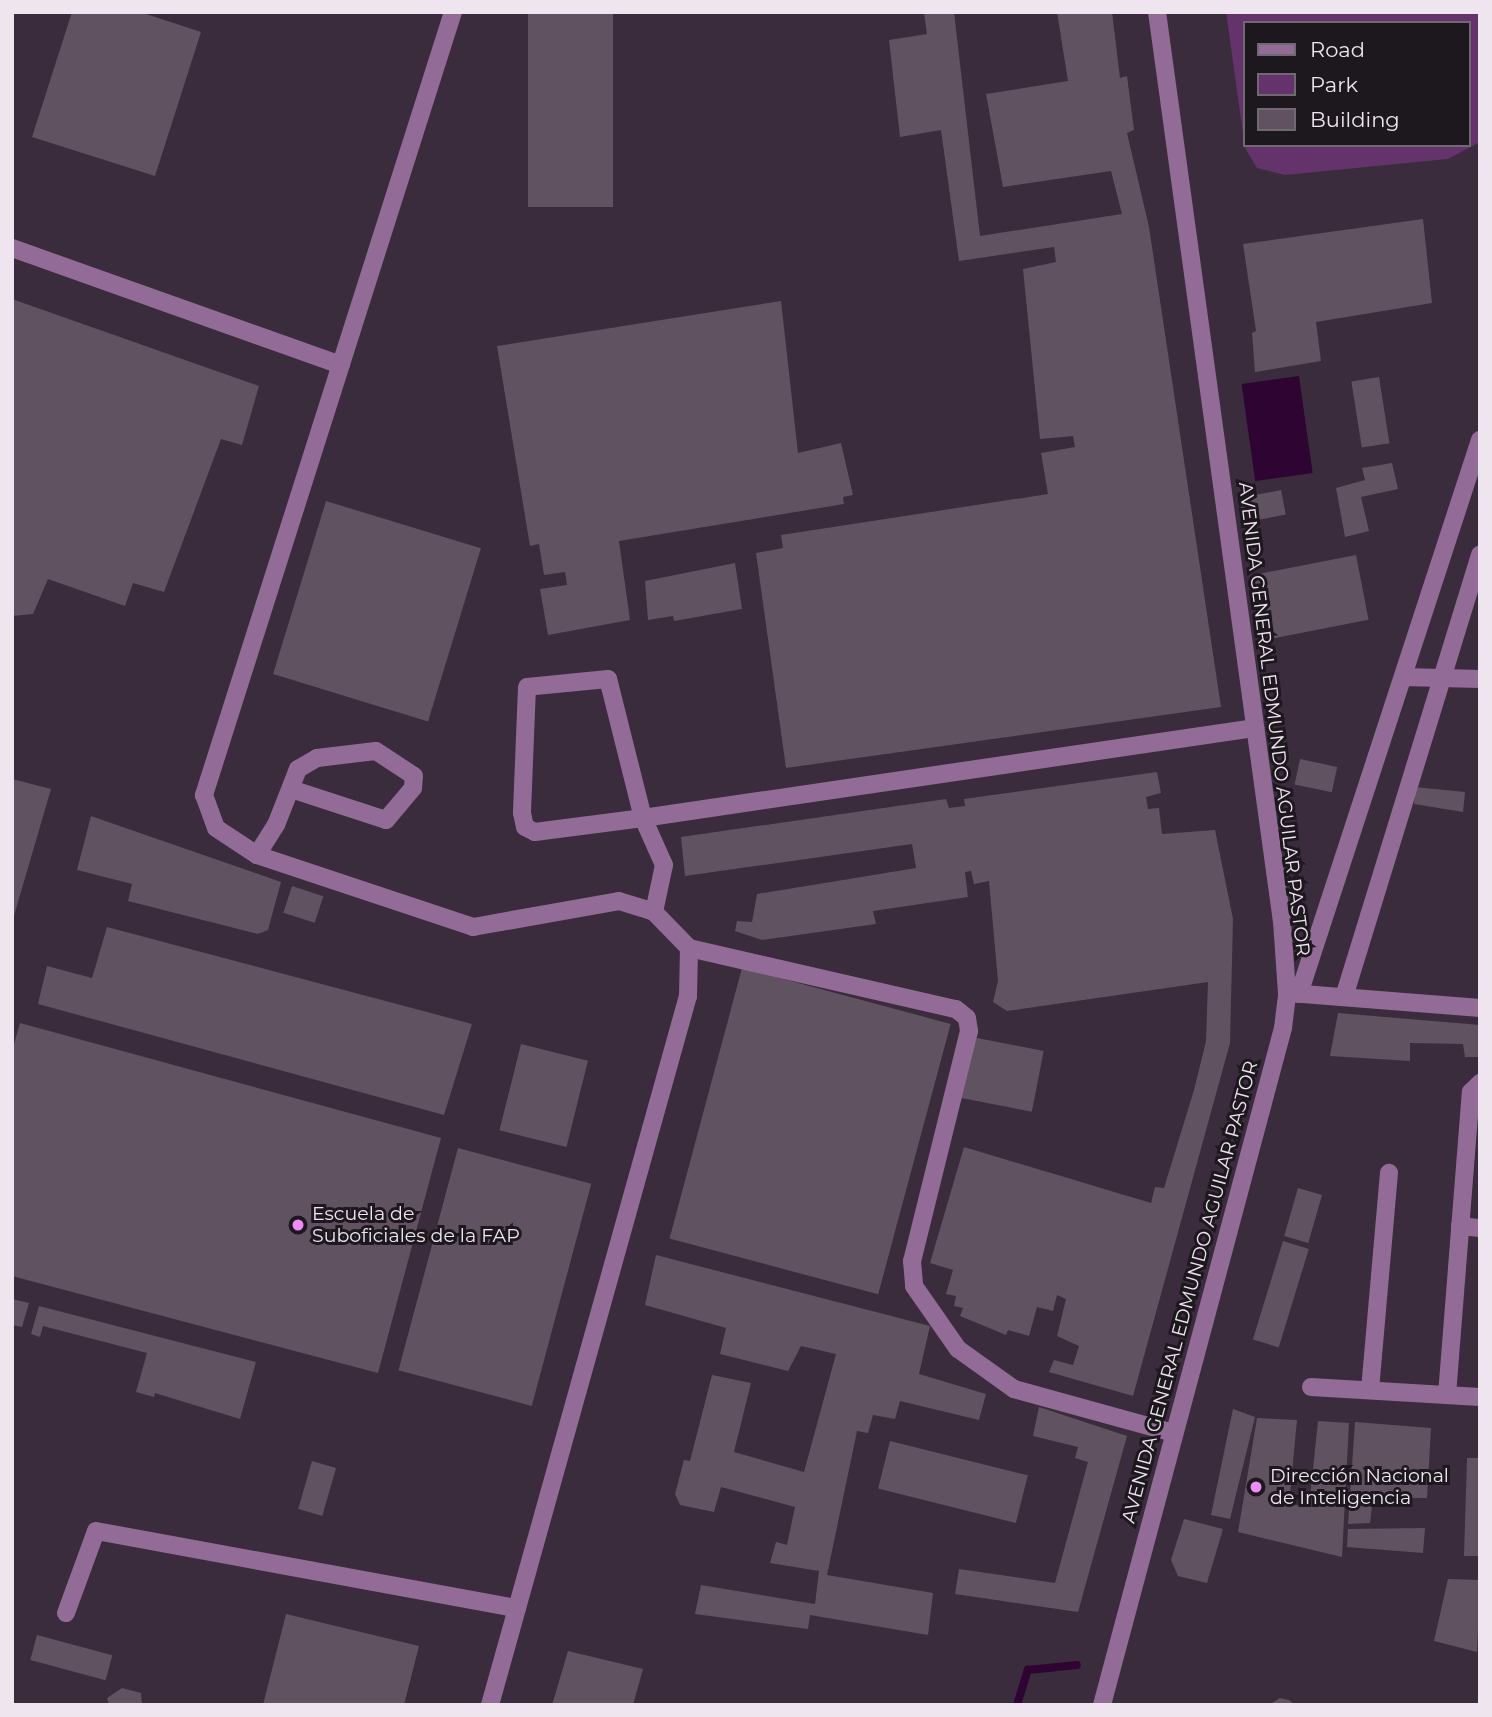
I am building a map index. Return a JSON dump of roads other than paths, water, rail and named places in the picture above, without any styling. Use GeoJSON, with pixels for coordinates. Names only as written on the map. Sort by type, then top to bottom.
{"type":"FeatureCollection","features":[{"type":"Feature","properties":{"kind":"street"},"geometry":{"type":"LineString","coordinates":[[453,12],[204,795],[216,828],[257,855],[473,927],[619,901],[654,912],[689,948],[956,1009],[967,1018],[969,1031],[912,1261],[914,1286],[958,1349],[1014,1389],[1174,1433]]}},
{"type":"Feature","properties":{"kind":"street","name":"AVENIDA GENERAL EDMUNDO AGUILAR PASTOR"},"geometry":{"type":"LineString","coordinates":[[1102,1705],[1293,994],[1157,12]]}},
{"type":"Feature","properties":{"kind":"street"},"geometry":{"type":"LineString","coordinates":[[12,248],[341,365]]}},
{"type":"Feature","properties":{"kind":"street"},"geometry":{"type":"LineString","coordinates":[[1480,440],[1403,677],[1293,994],[1480,1008]]}},
{"type":"Feature","properties":{"kind":"street"},"geometry":{"type":"LineString","coordinates":[[1344,997],[1480,554]]}},
{"type":"Feature","properties":{"kind":"street"},"geometry":{"type":"LineString","coordinates":[[1403,677],[1480,679]]}},
{"type":"Feature","properties":{"kind":"street"},"geometry":{"type":"LineString","coordinates":[[654,912],[664,864],[643,818],[608,679],[527,687],[525,827],[535,832],[643,818],[1255,728]]}},
{"type":"Feature","properties":{"kind":"street"},"geometry":{"type":"LineString","coordinates":[[257,855],[276,825],[298,769],[317,758],[357,751],[376,751],[414,776],[413,788],[386,820],[291,789]]}},
{"type":"Feature","properties":{"kind":"street"},"geometry":{"type":"LineString","coordinates":[[490,1705],[688,996],[689,948]]}},
{"type":"Feature","properties":{"kind":"street"},"geometry":{"type":"LineString","coordinates":[[1447,1395],[1471,1092],[1480,1083]]}},
{"type":"Feature","properties":{"kind":"street"},"geometry":{"type":"LineString","coordinates":[[1370,1390],[1389,1173]]}},
{"type":"Feature","properties":{"kind":"street"},"geometry":{"type":"LineString","coordinates":[[1460,1226],[1480,1228]]}},
{"type":"Feature","properties":{"kind":"street"},"geometry":{"type":"LineString","coordinates":[[1311,1387],[1480,1397]]}},
{"type":"Feature","properties":{"kind":"street"},"geometry":{"type":"LineString","coordinates":[[66,1613],[96,1531],[517,1608]]}},
{"type":"Feature","properties":{"kind":"waterway"},"geometry":{"type":"LineString","coordinates":[[1017,1705],[1028,1670],[1077,1665]]}},
{"type":"Feature","properties":{"kind":"place","name":"Escuela de Suboficiales de la FAP"},"geometry":{"type":"Point","coordinates":[298,1225]}},
{"type":"Feature","properties":{"kind":"place","name":"Dirección Nacional de Inteligencia"},"geometry":{"type":"Point","coordinates":[1256,1487]}}]}
